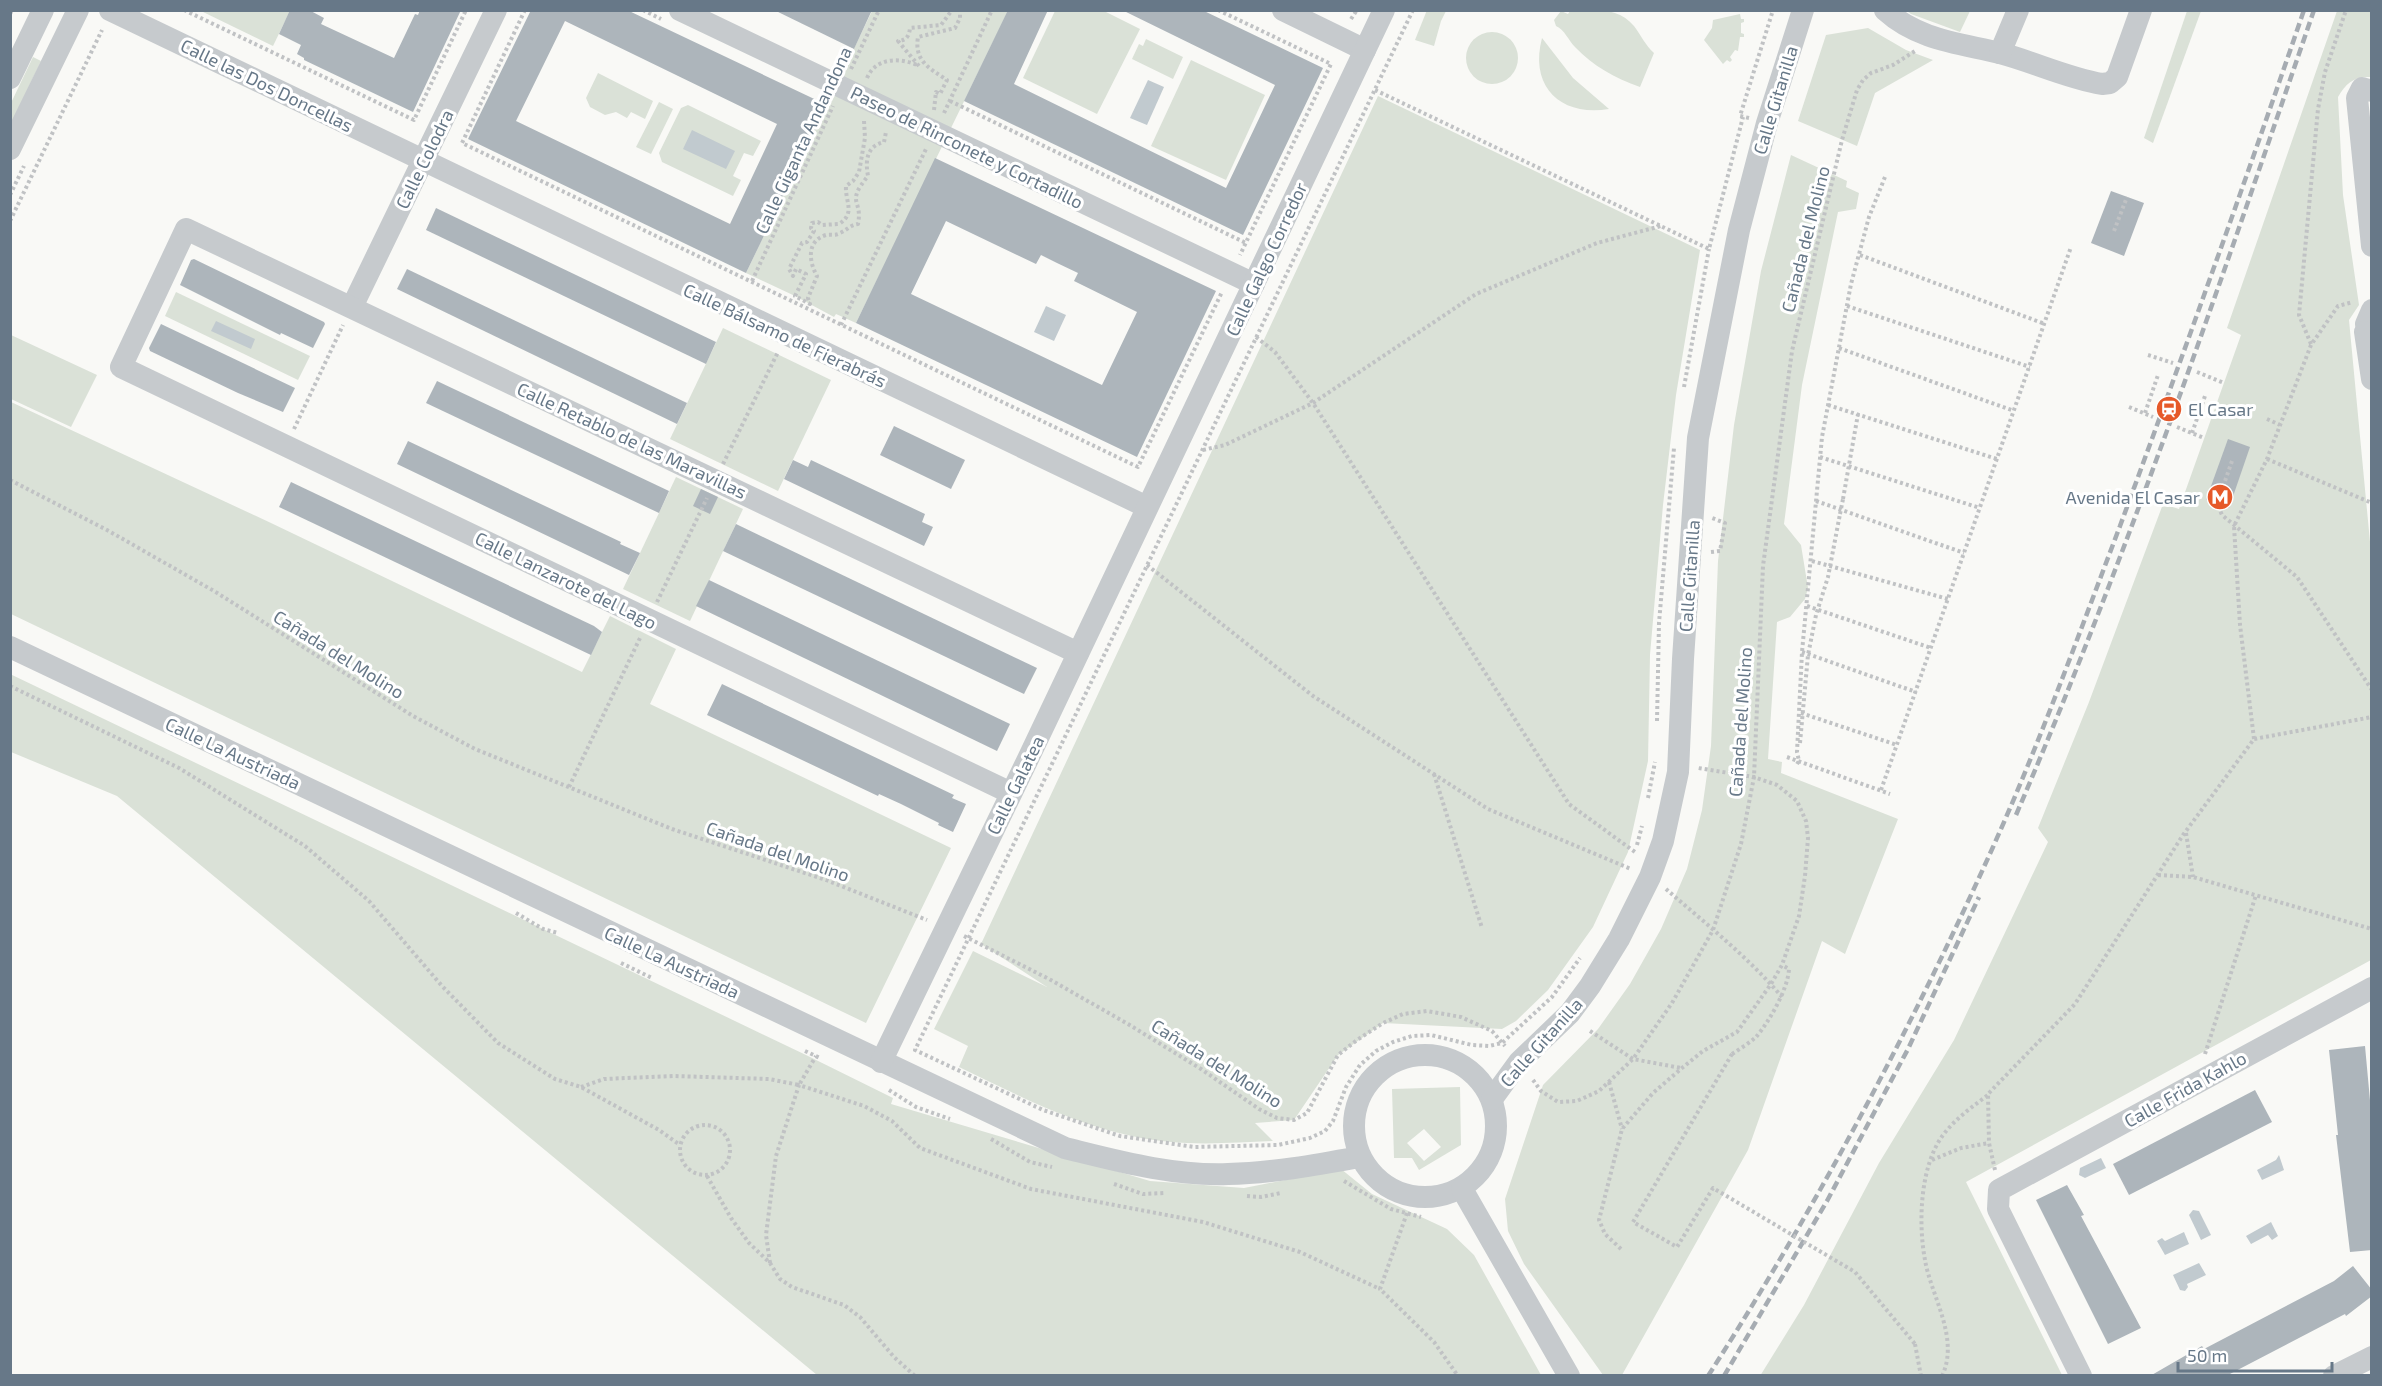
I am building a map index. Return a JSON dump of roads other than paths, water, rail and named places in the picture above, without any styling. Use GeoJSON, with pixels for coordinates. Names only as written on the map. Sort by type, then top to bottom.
{"type":"FeatureCollection","features":[{"type":"Feature","properties":{"kind":"street"},"geometry":{"type":"LineString","coordinates":[[10,78],[43,10]]}},
{"type":"Feature","properties":{"kind":"street"},"geometry":{"type":"LineString","coordinates":[[18,156],[78,10]]}},
{"type":"Feature","properties":{"kind":"street","name":"Calle Colodra"},"geometry":{"type":"LineString","coordinates":[[352,307],[496,10]]}},
{"type":"Feature","properties":{"kind":"street","name":"Paseo de Rinconete y Cortadillo"},"geometry":{"type":"LineString","coordinates":[[680,10],[1254,284]]}},
{"type":"Feature","properties":{"kind":"street"},"geometry":{"type":"LineString","coordinates":[[1283,10],[1365,50]]}},
{"type":"Feature","properties":{"kind":"street","name":"Calle Galgo Corredor"},"geometry":{"type":"LineString","coordinates":[[1147,507],[1384,10]]}},
{"type":"Feature","properties":{"kind":"street","name":"Calle Gitanilla"},"geometry":{"type":"LineString","coordinates":[[1492,1099],[1519,1062],[1570,1013],[1590,986],[1619,939],[1639,872],[1663,841],[1678,772],[1698,438],[1739,230],[1767,123],[1803,10]]}},
{"type":"Feature","properties":{"kind":"street"},"geometry":{"type":"LineString","coordinates":[[1885,10],[1899,23],[1927,36],[2000,54],[2092,82],[2110,83],[2117,77],[2141,10]]}},
{"type":"Feature","properties":{"kind":"street"},"geometry":{"type":"LineString","coordinates":[[2000,54],[2018,10]]}},
{"type":"Feature","properties":{"kind":"street","name":"Calle las Dos Doncellas"},"geometry":{"type":"LineString","coordinates":[[113,18],[423,161]]}},
{"type":"Feature","properties":{"kind":"street"},"geometry":{"type":"LineString","coordinates":[[2372,91],[2362,88],[2357,98],[2372,246]]}},
{"type":"Feature","properties":{"kind":"street","name":"Calle Bálsamo de Fierabrás"},"geometry":{"type":"LineString","coordinates":[[423,161],[784,347],[1092,480],[1147,507]]}},
{"type":"Feature","properties":{"kind":"street","name":"Calle Retablo de las Maravillas"},"geometry":{"type":"LineString","coordinates":[[121,367],[186,229],[1078,653]]}},
{"type":"Feature","properties":{"kind":"street"},"geometry":{"type":"LineString","coordinates":[[2368,321],[2372,379]]}},
{"type":"Feature","properties":{"kind":"street","name":"Calle Lanzarote del Lago"},"geometry":{"type":"LineString","coordinates":[[121,367],[1011,793]]}},
{"type":"Feature","properties":{"kind":"street","name":"Calle Galatea"},"geometry":{"type":"LineString","coordinates":[[880,1062],[1147,507]]}},
{"type":"Feature","properties":{"kind":"street","name":"Calle La Austriada"},"geometry":{"type":"LineString","coordinates":[[10,647],[1065,1148],[1132,1165],[1172,1171],[1227,1174],[1295,1168],[1359,1157]]}},
{"type":"Feature","properties":{"kind":"street","name":"Calle Frida Kahlo"},"geometry":{"type":"LineString","coordinates":[[2081,1376],[1998,1209],[1999,1190],[2372,988]]}},
{"type":"Feature","properties":{"kind":"street"},"geometry":{"type":"LineString","coordinates":[[1423,1054],[1439,1056],[1462,1065],[1478,1078],[1492,1099],[1497,1127],[1492,1152],[1476,1177],[1462,1189],[1433,1198],[1407,1196],[1394,1191],[1374,1177],[1359,1157],[1353,1122],[1359,1096],[1373,1076],[1399,1059],[1423,1054]]}},
{"type":"Feature","properties":{"kind":"street"},"geometry":{"type":"LineString","coordinates":[[1462,1189],[1569,1376]]}},
{"type":"Feature","properties":{"kind":"street"},"geometry":{"type":"LineString","coordinates":[[2334,1376],[2372,1357]]}},
{"type":"Feature","properties":{"kind":"railway"},"geometry":{"type":"LineString","coordinates":[[1708,1376],[1787,1248],[1860,1117],[1929,983],[1993,847],[2059,688],[2120,526],[2214,269],[2304,10]]}},
{"type":"Feature","properties":{"kind":"railway"},"geometry":{"type":"LineString","coordinates":[[2016,815],[2135,516],[2209,314],[2314,10]]}},
{"type":"Feature","properties":{"kind":"railway"},"geometry":{"type":"LineString","coordinates":[[1724,1376],[1827,1201],[1908,1049],[1979,897]]}},
{"type":"Feature","properties":{"kind":"place","name":"El Casar"},"geometry":{"type":"Point","coordinates":[2169,409]}},
{"type":"Feature","properties":{"kind":"place","name":"Avenida El Casar"},"geometry":{"type":"Point","coordinates":[2220,497]}}]}
